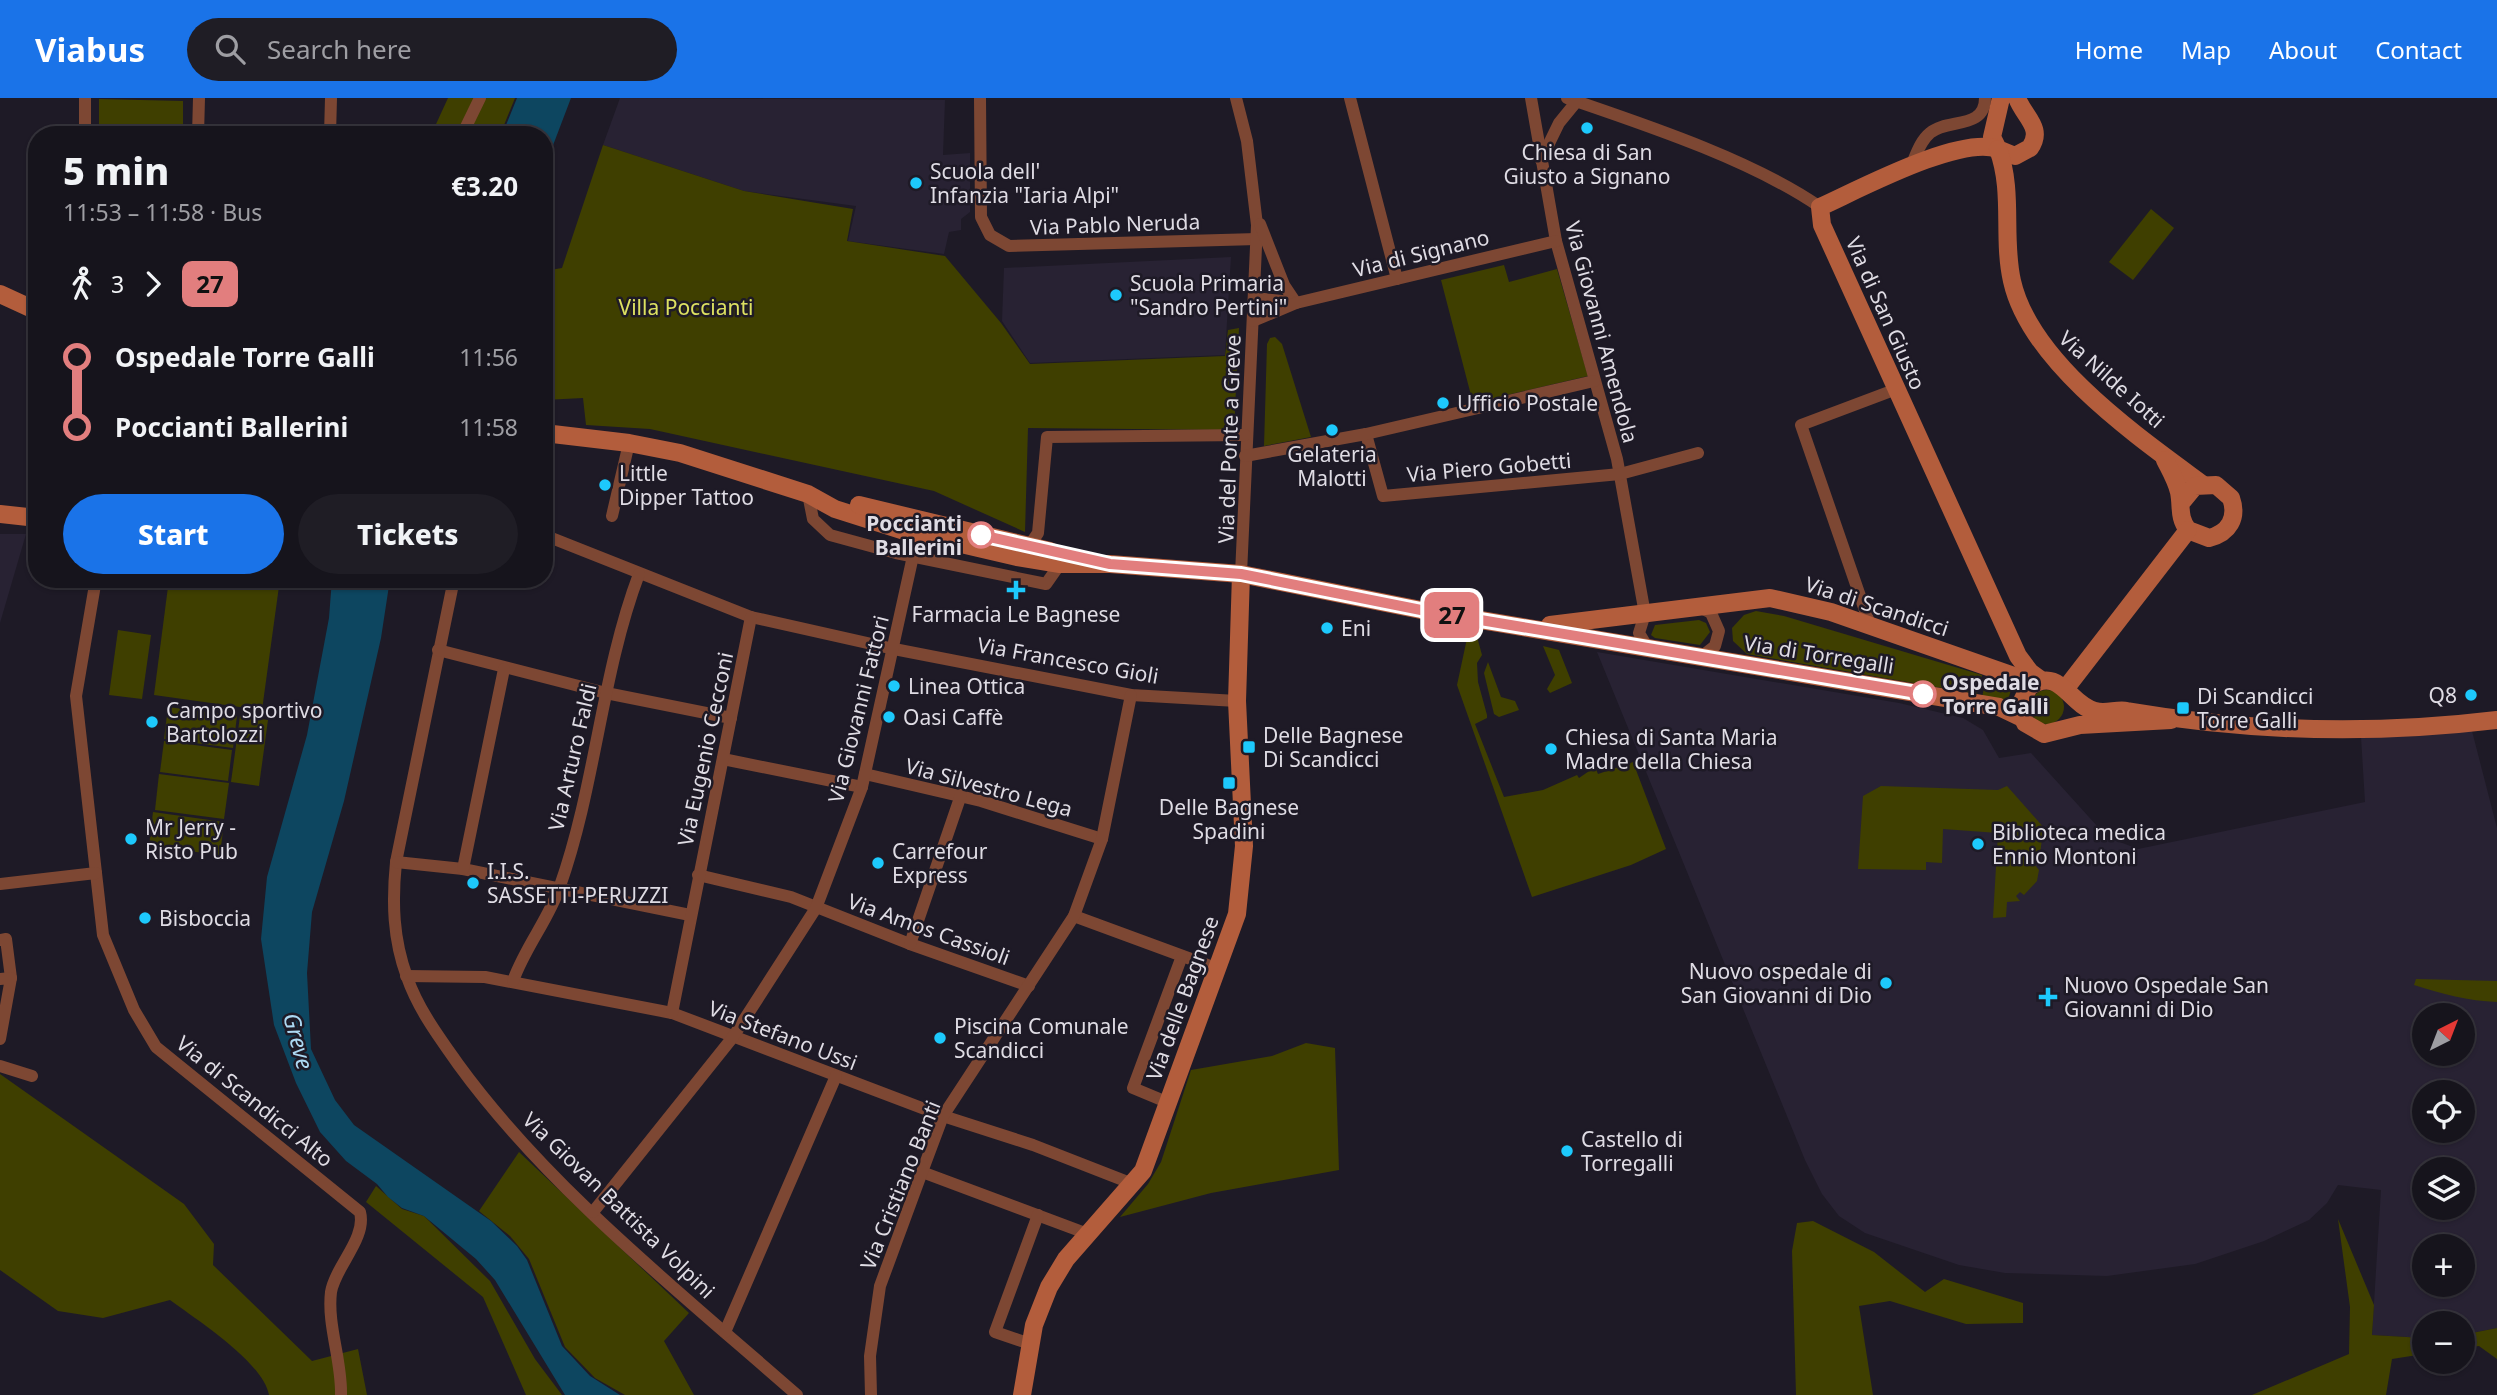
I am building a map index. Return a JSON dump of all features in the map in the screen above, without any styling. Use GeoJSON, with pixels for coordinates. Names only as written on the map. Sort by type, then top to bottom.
{"type":"FeatureCollection","features":[{"type":"Feature","properties":{"kind":"main road"},"geometry":{"type":"LineString","coordinates":[[1998,149],[1992,137],[2001,98]]}},
{"type":"Feature","properties":{"kind":"main road"},"geometry":{"type":"LineString","coordinates":[[1820,207],[1911,166],[1954,150],[1983,145],[2017,156],[2030,148],[2036,134],[2017,98]]}},
{"type":"Feature","properties":{"kind":"main road"},"geometry":{"type":"LineString","coordinates":[[1954,150],[2012,112],[2030,119]]}},
{"type":"Feature","properties":{"kind":"main road","name":"Via Nilde Iotti"},"geometry":{"type":"LineString","coordinates":[[2010,212],[2018,173],[2030,148]]}},
{"type":"Feature","properties":{"kind":"main road","name":"Via Nilde Iotti"},"geometry":{"type":"LineString","coordinates":[[1998,149],[2010,212],[2011,278],[2030,329],[2057,364],[2163,456],[2202,484],[2216,485],[2225,491],[2232,502],[2233,520],[2225,531],[2209,538],[2188,530],[2180,516],[2181,503],[2175,478],[2163,456]]}},
{"type":"Feature","properties":{"kind":"main road","name":"Via di San Giusto"},"geometry":{"type":"LineString","coordinates":[[1820,207],[1822,225],[1894,390],[2018,656],[2038,681]]}},
{"type":"Feature","properties":{"kind":"main road"},"geometry":{"type":"LineString","coordinates":[[0,294],[28,307]]}},
{"type":"Feature","properties":{"kind":"main road"},"geometry":{"type":"LineString","coordinates":[[553,434],[629,443],[706,460],[808,494],[835,509],[901,530],[1029,546],[1110,564]]}},
{"type":"Feature","properties":{"kind":"main road"},"geometry":{"type":"LineString","coordinates":[[2181,503],[2190,489],[2202,484]]}},
{"type":"Feature","properties":{"kind":"main road"},"geometry":{"type":"LineString","coordinates":[[0,514],[28,517]]}},
{"type":"Feature","properties":{"kind":"main road"},"geometry":{"type":"LineString","coordinates":[[2061,730],[2074,711],[2068,691],[2188,530]]}},
{"type":"Feature","properties":{"kind":"main road"},"geometry":{"type":"LineString","coordinates":[[985,542],[1060,564],[1110,564]]}},
{"type":"Feature","properties":{"kind":"main road","name":"Via di Torregalli"},"geometry":{"type":"LineString","coordinates":[[1110,564],[1241,574],[1530,628],[1999,707],[2022,718]]}},
{"type":"Feature","properties":{"kind":"main road","name":"Via delle Bagnese"},"geometry":{"type":"LineString","coordinates":[[1022,1395],[1030,1345],[1049,1287],[1066,1259],[1133,1184],[1150,1154],[1237,914],[1243,867],[1237,701],[1241,574]]}},
{"type":"Feature","properties":{"kind":"main road","name":"Via di Scandicci"},"geometry":{"type":"LineString","coordinates":[[1645,614],[1770,598],[1832,612],[2038,681],[2056,681],[2077,702],[2095,711],[2123,710],[2171,720]]}},
{"type":"Feature","properties":{"kind":"main road","name":"Via di Torregalli"},"geometry":{"type":"LineString","coordinates":[[1530,628],[1645,614]]}},
{"type":"Feature","properties":{"kind":"main road"},"geometry":{"type":"LineString","coordinates":[[2022,718],[2021,698],[2038,681]]}},
{"type":"Feature","properties":{"kind":"main road","name":"Via di Scandicci"},"geometry":{"type":"LineString","coordinates":[[2022,718],[2039,733],[2050,734],[2080,725],[2171,720],[2335,732],[2497,720]]}},
{"type":"Feature","properties":{"kind":"street"},"geometry":{"type":"LineString","coordinates":[[85,98],[85,126]]}},
{"type":"Feature","properties":{"kind":"street"},"geometry":{"type":"LineString","coordinates":[[198,126],[199,98]]}},
{"type":"Feature","properties":{"kind":"street"},"geometry":{"type":"LineString","coordinates":[[330,126],[331,98]]}},
{"type":"Feature","properties":{"kind":"street"},"geometry":{"type":"LineString","coordinates":[[466,126],[480,98]]}},
{"type":"Feature","properties":{"kind":"street","name":"Via Pablo Neruda"},"geometry":{"type":"LineString","coordinates":[[980,98],[981,217],[990,235],[1009,246],[1256,239]]}},
{"type":"Feature","properties":{"kind":"street","name":"Via del Ponte a Greve"},"geometry":{"type":"LineString","coordinates":[[1236,98],[1247,141],[1256,215],[1241,574]]}},
{"type":"Feature","properties":{"kind":"street"},"geometry":{"type":"LineString","coordinates":[[1350,98],[1397,279]]}},
{"type":"Feature","properties":{"kind":"street","name":"Via Giovanni Amendola"},"geometry":{"type":"LineString","coordinates":[[1531,98],[1556,241],[1620,474],[1645,614]]}},
{"type":"Feature","properties":{"kind":"street"},"geometry":{"type":"LineString","coordinates":[[1911,166],[1928,134],[1936,129],[1972,120],[1983,109],[1985,98]]}},
{"type":"Feature","properties":{"kind":"street"},"geometry":{"type":"LineString","coordinates":[[1541,160],[1572,100],[1600,108],[1783,184],[1820,207]]}},
{"type":"Feature","properties":{"kind":"street"},"geometry":{"type":"LineString","coordinates":[[1256,215],[1284,285],[1296,303]]}},
{"type":"Feature","properties":{"kind":"street","name":"Via di Signano"},"geometry":{"type":"LineString","coordinates":[[1296,303],[1556,241]]}},
{"type":"Feature","properties":{"kind":"street"},"geometry":{"type":"LineString","coordinates":[[1254,298],[1296,303]]}},
{"type":"Feature","properties":{"kind":"street"},"geometry":{"type":"LineString","coordinates":[[1253,321],[1296,303]]}},
{"type":"Feature","properties":{"kind":"street"},"geometry":{"type":"LineString","coordinates":[[1245,456],[1366,434],[1594,381]]}},
{"type":"Feature","properties":{"kind":"street"},"geometry":{"type":"LineString","coordinates":[[1870,625],[1801,425],[1894,390]]}},
{"type":"Feature","properties":{"kind":"street","name":"Via Piero Gobetti"},"geometry":{"type":"LineString","coordinates":[[1366,434],[1383,496],[1620,474]]}},
{"type":"Feature","properties":{"kind":"street"},"geometry":{"type":"LineString","coordinates":[[1029,546],[1038,533],[1046,437],[1245,435]]}},
{"type":"Feature","properties":{"kind":"street"},"geometry":{"type":"LineString","coordinates":[[612,516],[629,443]]}},
{"type":"Feature","properties":{"kind":"street","name":"Via Giovanni Amendola"},"geometry":{"type":"LineString","coordinates":[[1620,474],[1698,453]]}},
{"type":"Feature","properties":{"kind":"street"},"geometry":{"type":"LineString","coordinates":[[808,494],[810,513],[826,533],[913,556],[1046,584],[1060,564]]}},
{"type":"Feature","properties":{"kind":"street","name":"Via Francesco Gioli"},"geometry":{"type":"LineString","coordinates":[[553,539],[751,617],[894,649],[1131,695],[1237,701]]}},
{"type":"Feature","properties":{"kind":"street"},"geometry":{"type":"LineString","coordinates":[[982,570],[985,542]]}},
{"type":"Feature","properties":{"kind":"street","name":"Via Giovanni Fattori"},"geometry":{"type":"LineString","coordinates":[[593,1212],[733,1037],[816,908],[864,781],[913,556]]}},
{"type":"Feature","properties":{"kind":"street","name":"Via Arturo Faldi"},"geometry":{"type":"LineString","coordinates":[[513,981],[522,957],[560,889],[580,817],[618,637],[639,574]]}},
{"type":"Feature","properties":{"kind":"street","name":"Via di Scandicci Alto"},"geometry":{"type":"LineString","coordinates":[[94,588],[76,696],[106,944],[134,1010],[156,1047],[360,1212],[360,1226],[331,1294],[342,1375],[341,1395]]}},
{"type":"Feature","properties":{"kind":"street","name":"Via Giovan Battista Volpini"},"geometry":{"type":"LineString","coordinates":[[452,588],[396,862],[393,907],[406,976],[438,1037],[505,1123],[593,1212],[797,1395]]}},
{"type":"Feature","properties":{"kind":"street"},"geometry":{"type":"LineString","coordinates":[[1701,608],[1714,617],[1719,635],[1712,650],[1701,657]]}},
{"type":"Feature","properties":{"kind":"street"},"geometry":{"type":"LineString","coordinates":[[1645,614],[1639,633],[1648,648]]}},
{"type":"Feature","properties":{"kind":"street","name":"Via Eugenio Cecconi"},"geometry":{"type":"LineString","coordinates":[[671,1013],[751,617]]}},
{"type":"Feature","properties":{"kind":"street"},"geometry":{"type":"LineString","coordinates":[[438,650],[606,693],[731,718]]}},
{"type":"Feature","properties":{"kind":"street"},"geometry":{"type":"LineString","coordinates":[[463,869],[504,669]]}},
{"type":"Feature","properties":{"kind":"street","name":"Via Cristiano Banti"},"geometry":{"type":"LineString","coordinates":[[871,1395],[870,1356],[880,1286],[922,1172],[943,1116],[1074,916],[1102,839],[1131,695]]}},
{"type":"Feature","properties":{"kind":"street","name":"Via Silvestro Lega"},"geometry":{"type":"LineString","coordinates":[[723,759],[961,795],[1102,839]]}},
{"type":"Feature","properties":{"kind":"street"},"geometry":{"type":"LineString","coordinates":[[910,944],[961,795]]}},
{"type":"Feature","properties":{"kind":"street"},"geometry":{"type":"LineString","coordinates":[[396,862],[463,869],[690,915]]}},
{"type":"Feature","properties":{"kind":"street"},"geometry":{"type":"LineString","coordinates":[[0,884],[96,873]]}},
{"type":"Feature","properties":{"kind":"street","name":"Via Amos Cassioli"},"geometry":{"type":"LineString","coordinates":[[698,875],[759,888],[1029,986]]}},
{"type":"Feature","properties":{"kind":"street"},"geometry":{"type":"LineString","coordinates":[[1074,916],[1218,970]]}},
{"type":"Feature","properties":{"kind":"street"},"geometry":{"type":"LineString","coordinates":[[0,940],[6,939],[0,1039]]}},
{"type":"Feature","properties":{"kind":"street"},"geometry":{"type":"LineString","coordinates":[[1169,1102],[1133,1088],[1182,956]]}},
{"type":"Feature","properties":{"kind":"street","name":"Via Stefano Ussi"},"geometry":{"type":"LineString","coordinates":[[406,976],[454,974],[513,981],[671,1013],[943,1116],[1033,1145],[1133,1184]]}},
{"type":"Feature","properties":{"kind":"street"},"geometry":{"type":"LineString","coordinates":[[0,1066],[32,1076]]}},
{"type":"Feature","properties":{"kind":"street"},"geometry":{"type":"LineString","coordinates":[[725,1332],[836,1076]]}},
{"type":"Feature","properties":{"kind":"street"},"geometry":{"type":"LineString","coordinates":[[922,1172],[1088,1234]]}},
{"type":"Feature","properties":{"kind":"street"},"geometry":{"type":"LineString","coordinates":[[1030,1345],[995,1332],[1038,1215]]}},
{"type":"Feature","properties":{"kind":"shaded area"},"geometry":{"type":"Polygon","coordinates":[[[620,98],[945,100],[943,155],[970,153],[970,212],[961,219],[961,230],[949,232],[944,254],[848,241],[856,206],[744,191],[603,145],[620,98]]]}},
{"type":"Feature","properties":{"kind":"shaded area","name":"Scuola Primaria \"Sandro Pertini\""},"geometry":{"type":"Polygon","coordinates":[[[1231,257],[1225,355],[1030,363],[1002,321],[1004,268],[1231,257]]]}},
{"type":"Feature","properties":{"kind":"shaded area"},"geometry":{"type":"Polygon","coordinates":[[[0,534],[26,534],[0,623],[0,534]]]}},
{"type":"Feature","properties":{"kind":"shaded area","name":"Nuovo Ospedale San Giovanni di Dio"},"geometry":{"type":"Polygon","coordinates":[[[1597,652],[1899,703],[1963,718],[1983,730],[1999,758],[2031,753],[2107,837],[2138,849],[2365,802],[2361,737],[2472,731],[2497,828],[2497,1328],[2475,1332],[2475,1311],[2412,1311],[2412,1337],[2372,1335],[2381,1190],[2338,1185],[2327,1203],[2309,1220],[2264,1241],[2195,1264],[2107,1276],[2005,1273],[1959,1265],[1865,1233],[1839,1216],[1822,1194],[1805,1160],[1597,652]]]}},
{"type":"Feature","properties":{"kind":"green space"},"geometry":{"type":"Polygon","coordinates":[[[448,98],[515,98],[504,126],[435,126],[448,98]]]}},
{"type":"Feature","properties":{"kind":"green space"},"geometry":{"type":"Polygon","coordinates":[[[99,99],[183,101],[183,126],[99,126],[99,99]]]}},
{"type":"Feature","properties":{"kind":"green space","name":"Villa Poccianti"},"geometry":{"type":"Polygon","coordinates":[[[603,145],[744,191],[853,209],[847,241],[945,256],[1001,323],[1030,364],[1225,356],[1228,330],[1239,328],[1234,430],[1028,428],[1025,532],[934,491],[650,429],[586,425],[583,398],[553,400],[553,270],[562,268],[603,145]]]}},
{"type":"Feature","properties":{"kind":"green space"},"geometry":{"type":"Polygon","coordinates":[[[2151,209],[2174,228],[2133,280],[2109,262],[2151,209]]]}},
{"type":"Feature","properties":{"kind":"green space"},"geometry":{"type":"Polygon","coordinates":[[[1504,265],[1509,282],[1557,269],[1588,376],[1473,403],[1441,280],[1504,265]]]}},
{"type":"Feature","properties":{"kind":"green space"},"geometry":{"type":"Polygon","coordinates":[[[1275,337],[1282,344],[1311,437],[1264,446],[1267,344],[1270,338],[1275,337]]]}},
{"type":"Feature","properties":{"kind":"green space"},"geometry":{"type":"Polygon","coordinates":[[[168,588],[279,588],[262,710],[154,695],[168,588]]]}},
{"type":"Feature","properties":{"kind":"green space"},"geometry":{"type":"Polygon","coordinates":[[[1756,611],[1784,616],[1982,675],[1977,694],[1747,654],[1733,641],[1732,628],[1744,615],[1756,611]]]}},
{"type":"Feature","properties":{"kind":"green space"},"geometry":{"type":"Polygon","coordinates":[[[1699,620],[1706,623],[1710,632],[1700,645],[1655,638],[1651,635],[1655,625],[1699,620]]]}},
{"type":"Feature","properties":{"kind":"green space"},"geometry":{"type":"Polygon","coordinates":[[[1469,629],[1476,633],[1482,655],[1477,663],[1478,682],[1487,715],[1487,718],[1475,724],[1504,797],[1543,790],[1577,775],[1579,778],[1595,767],[1598,774],[1633,762],[1666,849],[1631,865],[1532,897],[1457,685],[1469,629]]]}},
{"type":"Feature","properties":{"kind":"green space"},"geometry":{"type":"Polygon","coordinates":[[[118,630],[151,635],[142,699],[109,695],[118,630]]]}},
{"type":"Feature","properties":{"kind":"green space"},"geometry":{"type":"Polygon","coordinates":[[[1543,646],[1559,650],[1572,683],[1550,693],[1547,689],[1555,675],[1543,646]]]}},
{"type":"Feature","properties":{"kind":"green space"},"geometry":{"type":"Polygon","coordinates":[[[1488,662],[1501,697],[1515,701],[1519,710],[1499,717],[1494,714],[1484,673],[1488,662]]]}},
{"type":"Feature","properties":{"kind":"green space"},"geometry":{"type":"Polygon","coordinates":[[[1987,676],[2013,684],[2008,700],[1982,697],[1987,676]]]}},
{"type":"Feature","properties":{"kind":"green space"},"geometry":{"type":"Polygon","coordinates":[[[2047,690],[2059,695],[2064,707],[2059,719],[2047,724],[2035,719],[2030,707],[2035,695],[2047,690]]]}},
{"type":"Feature","properties":{"kind":"green space"},"geometry":{"type":"Polygon","coordinates":[[[168,707],[237,716],[233,748],[164,739],[168,707]]]}},
{"type":"Feature","properties":{"kind":"green space"},"geometry":{"type":"Polygon","coordinates":[[[240,716],[268,720],[259,786],[231,782],[240,716]]]}},
{"type":"Feature","properties":{"kind":"green space"},"geometry":{"type":"Polygon","coordinates":[[[164,741],[232,750],[228,781],[160,772],[164,741]]]}},
{"type":"Feature","properties":{"kind":"green space"},"geometry":{"type":"Polygon","coordinates":[[[159,774],[229,783],[224,819],[155,810],[159,774]]]}},
{"type":"Feature","properties":{"kind":"green space"},"geometry":{"type":"Polygon","coordinates":[[[1881,786],[1998,790],[2007,786],[2046,830],[2035,865],[2039,870],[2037,881],[2024,895],[2020,892],[2016,896],[2020,901],[2007,902],[2006,917],[1993,918],[1998,833],[1943,829],[1942,863],[1926,862],[1926,870],[1858,869],[1863,796],[1881,786]]]}},
{"type":"Feature","properties":{"kind":"green space"},"geometry":{"type":"Polygon","coordinates":[[[153,812],[224,822],[220,855],[149,846],[153,812]]]}},
{"type":"Feature","properties":{"kind":"green space"},"geometry":{"type":"Polygon","coordinates":[[[2416,979],[2497,981],[2497,1002],[2465,999],[2435,991],[2414,985],[2416,979]]]}},
{"type":"Feature","properties":{"kind":"green space"},"geometry":{"type":"Polygon","coordinates":[[[1306,1043],[1335,1048],[1339,1170],[1211,1193],[1120,1217],[1148,1184],[1161,1162],[1191,1070],[1272,1056],[1306,1043]]]}},
{"type":"Feature","properties":{"kind":"green space"},"geometry":{"type":"Polygon","coordinates":[[[0,1074],[184,1204],[214,1244],[213,1265],[312,1361],[358,1349],[367,1395],[269,1395],[255,1369],[242,1356],[212,1330],[170,1300],[103,1318],[58,1311],[0,1270],[0,1074]]]}},
{"type":"Feature","properties":{"kind":"green space"},"geometry":{"type":"Polygon","coordinates":[[[519,1152],[689,1313],[664,1341],[694,1395],[625,1395],[595,1378],[565,1347],[529,1259],[510,1236],[479,1211],[519,1152]]]}},
{"type":"Feature","properties":{"kind":"green space"},"geometry":{"type":"Polygon","coordinates":[[[376,1186],[402,1209],[424,1216],[490,1281],[535,1359],[562,1395],[526,1395],[483,1297],[366,1202],[376,1186]]]}},
{"type":"Feature","properties":{"kind":"green space"},"geometry":{"type":"Polygon","coordinates":[[[2338,1219],[2374,1305],[2372,1335],[2412,1337],[2412,1356],[2392,1359],[2386,1395],[2252,1395],[2349,1354],[2350,1307],[2338,1219]]]}},
{"type":"Feature","properties":{"kind":"green space"},"geometry":{"type":"Polygon","coordinates":[[[1813,1221],[1874,1252],[1925,1292],[1944,1279],[2023,1303],[2023,1323],[1966,1324],[1890,1301],[1859,1306],[1873,1395],[1796,1395],[1792,1251],[1797,1223],[1813,1221]]]}},
{"type":"Feature","properties":{"kind":"green space"},"geometry":{"type":"Polygon","coordinates":[[[2497,1328],[2497,1359],[2479,1346],[2475,1346],[2475,1332],[2497,1328]]]}},
{"type":"Feature","properties":{"kind":"water"},"geometry":{"type":"Polygon","coordinates":[[[517,98],[571,98],[553,145],[553,126],[506,126],[517,98]]]}},
{"type":"Feature","properties":{"kind":"water","name":"Greve"},"geometry":{"type":"Polygon","coordinates":[[[331,588],[389,588],[381,638],[344,801],[312,912],[307,973],[311,1049],[335,1100],[354,1125],[491,1221],[517,1246],[527,1260],[562,1346],[590,1376],[620,1395],[565,1395],[495,1280],[476,1259],[424,1216],[402,1208],[377,1184],[346,1161],[320,1132],[296,1083],[274,1025],[261,939],[267,877],[307,735],[329,618],[331,588]]]}},
{"type":"Feature","properties":{"kind":"bus line","name":"27"},"geometry":{"type":"LineString","coordinates":[[981,535],[1110,564],[1241,574],[1421,610],[1923,694]]}},
{"type":"Feature","properties":{"kind":"place","name":"Chiesa di San Giusto a Signano"},"geometry":{"type":"Point","coordinates":[1587,128]}},
{"type":"Feature","properties":{"kind":"place","name":"Scuola dell' Infanzia \"Iaria Alpi\""},"geometry":{"type":"Point","coordinates":[916,183]}},
{"type":"Feature","properties":{"kind":"place","name":"Scuola Primaria \"Sandro Pertini\""},"geometry":{"type":"Point","coordinates":[1116,295]}},
{"type":"Feature","properties":{"kind":"place","name":"Ufficio Postale"},"geometry":{"type":"Point","coordinates":[1443,403]}},
{"type":"Feature","properties":{"kind":"place","name":"Gelateria Malotti"},"geometry":{"type":"Point","coordinates":[1332,430]}},
{"type":"Feature","properties":{"kind":"place","name":"Little Dipper Tattoo"},"geometry":{"type":"Point","coordinates":[605,485]}},
{"type":"Feature","properties":{"kind":"place","name":"Poccianti Ballerini"},"geometry":{"type":"Point","coordinates":[981,535]}},
{"type":"Feature","properties":{"kind":"place","name":"Farmacia Le Bagnese"},"geometry":{"type":"Point","coordinates":[1016,590]}},
{"type":"Feature","properties":{"kind":"place","name":"Eni"},"geometry":{"type":"Point","coordinates":[1327,628]}},
{"type":"Feature","properties":{"kind":"place","name":"Linea Ottica"},"geometry":{"type":"Point","coordinates":[894,686]}},
{"type":"Feature","properties":{"kind":"place","name":"Ospedale Torre Galli"},"geometry":{"type":"Point","coordinates":[1923,694]}},
{"type":"Feature","properties":{"kind":"place","name":"Q8"},"geometry":{"type":"Point","coordinates":[2471,695]}},
{"type":"Feature","properties":{"kind":"place","name":"Di Scandicci Torre Galli"},"geometry":{"type":"Point","coordinates":[2183,708]}},
{"type":"Feature","properties":{"kind":"place","name":"Oasi Caffè"},"geometry":{"type":"Point","coordinates":[889,717]}},
{"type":"Feature","properties":{"kind":"place","name":"Campo sportivo Bartolozzi"},"geometry":{"type":"Point","coordinates":[152,722]}},
{"type":"Feature","properties":{"kind":"place","name":"Delle Bagnese Di Scandicci"},"geometry":{"type":"Point","coordinates":[1249,747]}},
{"type":"Feature","properties":{"kind":"place","name":"Chiesa di Santa Maria Madre della Chiesa"},"geometry":{"type":"Point","coordinates":[1551,749]}},
{"type":"Feature","properties":{"kind":"place","name":"Delle Bagnese Spadini"},"geometry":{"type":"Point","coordinates":[1229,783]}},
{"type":"Feature","properties":{"kind":"place","name":"Mr Jerry - Risto Pub"},"geometry":{"type":"Point","coordinates":[131,839]}},
{"type":"Feature","properties":{"kind":"place","name":"Biblioteca medica Ennio Montoni"},"geometry":{"type":"Point","coordinates":[1978,844]}},
{"type":"Feature","properties":{"kind":"place","name":"Carrefour Express"},"geometry":{"type":"Point","coordinates":[878,863]}},
{"type":"Feature","properties":{"kind":"place","name":"I.I.S. SASSETTI-PERUZZI"},"geometry":{"type":"Point","coordinates":[473,883]}},
{"type":"Feature","properties":{"kind":"place","name":"Bisboccia"},"geometry":{"type":"Point","coordinates":[145,918]}},
{"type":"Feature","properties":{"kind":"place","name":"Nuovo ospedale di San Giovanni di Dio"},"geometry":{"type":"Point","coordinates":[1886,983]}},
{"type":"Feature","properties":{"kind":"place","name":"Nuovo Ospedale San Giovanni di Dio"},"geometry":{"type":"Point","coordinates":[2048,997]}},
{"type":"Feature","properties":{"kind":"place","name":"Piscina Comunale Scandicci"},"geometry":{"type":"Point","coordinates":[940,1038]}},
{"type":"Feature","properties":{"kind":"place","name":"Castello di Torregalli"},"geometry":{"type":"Point","coordinates":[1567,1151]}}]}
